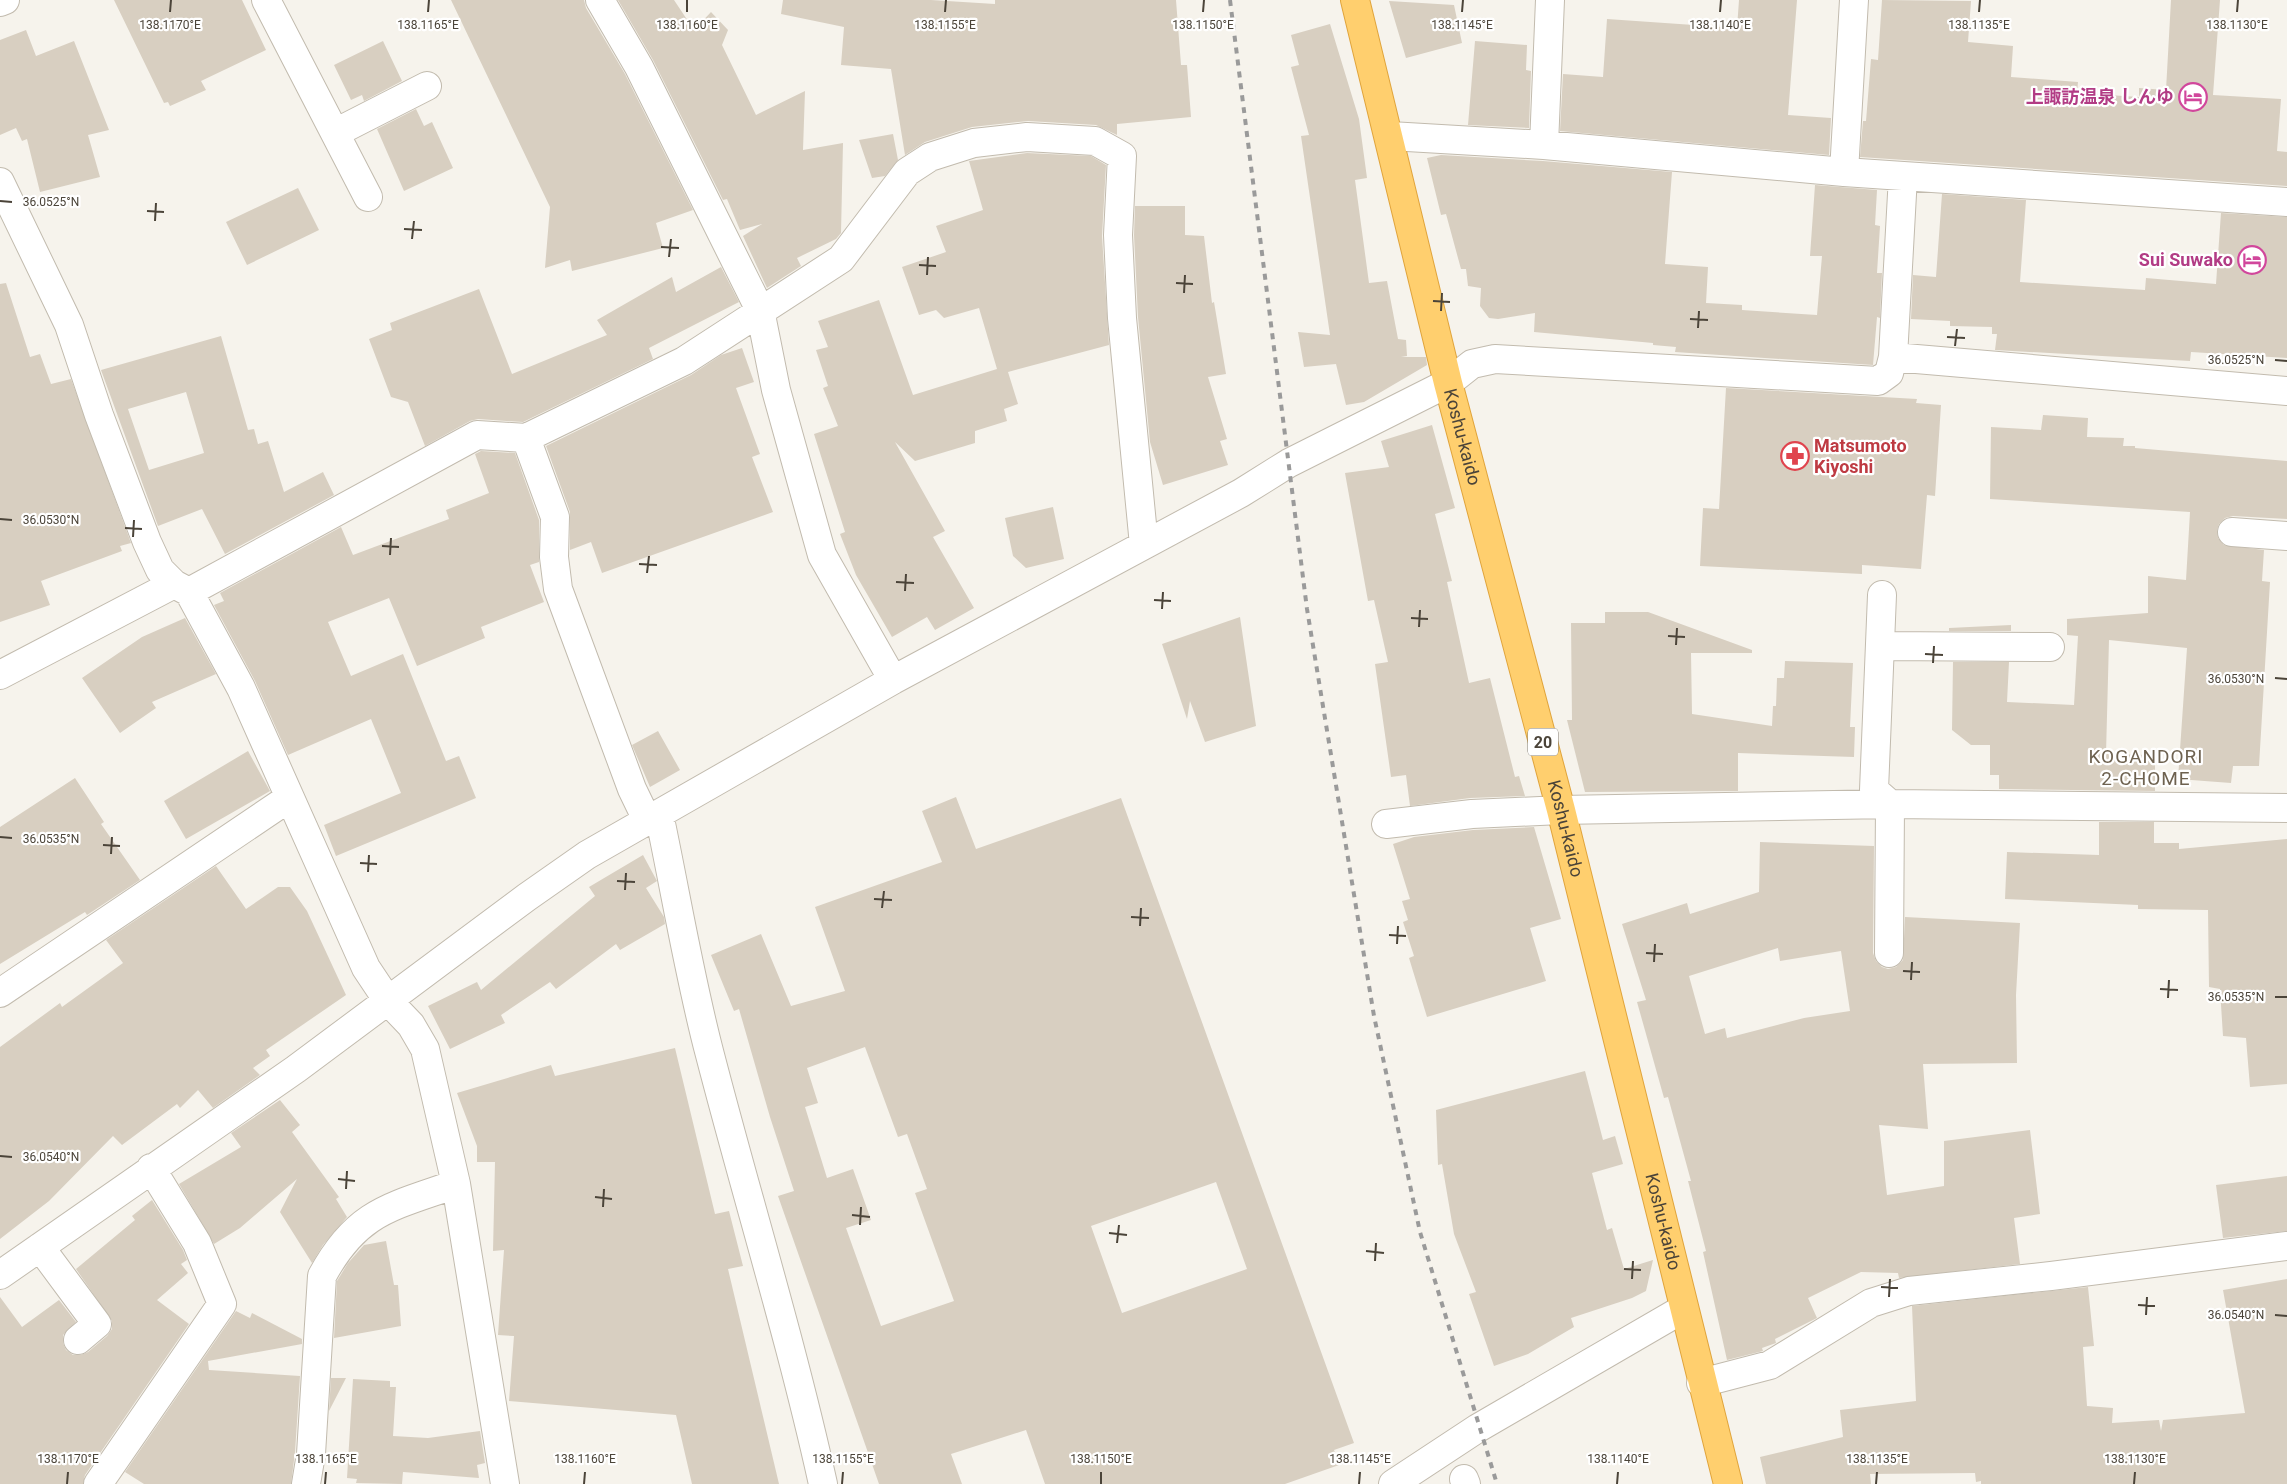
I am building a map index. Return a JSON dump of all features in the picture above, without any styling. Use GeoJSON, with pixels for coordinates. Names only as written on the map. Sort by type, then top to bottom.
{"type":"FeatureCollection","features":[{"type":"Feature","properties":{"kind":"highway","name":"Koshu-kaido"},"geometry":{"type":"LineString","coordinates":[[1355,0],[1390,136],[1448,383],[1561,810],[1701,1383],[1728,1484]]}},
{"type":"Feature","properties":{"kind":"street"},"geometry":{"type":"LineString","coordinates":[[0,2],[5,0]]}},
{"type":"Feature","properties":{"kind":"street"},"geometry":{"type":"LineString","coordinates":[[266,0],[368,197]]}},
{"type":"Feature","properties":{"kind":"street"},"geometry":{"type":"LineString","coordinates":[[600,0],[639,67],[760,310],[776,390],[822,555],[893,680]]}},
{"type":"Feature","properties":{"kind":"street"},"geometry":{"type":"LineString","coordinates":[[1544,145],[1550,0]]}},
{"type":"Feature","properties":{"kind":"street"},"geometry":{"type":"LineString","coordinates":[[1844,172],[1854,0]]}},
{"type":"Feature","properties":{"kind":"street"},"geometry":{"type":"LineString","coordinates":[[335,133],[427,86]]}},
{"type":"Feature","properties":{"kind":"street"},"geometry":{"type":"LineString","coordinates":[[1390,136],[1544,145],[1844,172],[2287,202]]}},
{"type":"Feature","properties":{"kind":"street"},"geometry":{"type":"LineString","coordinates":[[0,675],[181,588],[477,435],[526,438],[684,361],[841,259],[907,172],[930,156],[974,143],[1027,137],[1095,141],[1122,156],[1118,235],[1122,318],[1144,545]]}},
{"type":"Feature","properties":{"kind":"street"},"geometry":{"type":"LineString","coordinates":[[0,1275],[151,1168],[296,1069],[587,855],[893,680],[1241,493],[1289,463],[1448,383],[1472,364],[1495,359],[1878,381],[1889,372],[1893,357],[1903,176]]}},
{"type":"Feature","properties":{"kind":"street"},"geometry":{"type":"LineString","coordinates":[[0,182],[69,325],[99,415],[147,542],[160,570],[181,588],[241,688],[366,968],[388,1001],[410,1025],[425,1049],[456,1184],[505,1484]]}},
{"type":"Feature","properties":{"kind":"street"},"geometry":{"type":"LineString","coordinates":[[1893,357],[2287,391]]}},
{"type":"Feature","properties":{"kind":"street"},"geometry":{"type":"LineString","coordinates":[[526,438],[555,517],[554,557],[558,589],[632,789],[653,817],[709,1054],[757,1221],[808,1418],[823,1484]]}},
{"type":"Feature","properties":{"kind":"street"},"geometry":{"type":"LineString","coordinates":[[2232,532],[2287,536]]}},
{"type":"Feature","properties":{"kind":"street"},"geometry":{"type":"LineString","coordinates":[[1882,596],[1874,790],[1890,804],[1889,953]]}},
{"type":"Feature","properties":{"kind":"street"},"geometry":{"type":"LineString","coordinates":[[1881,646],[2050,647]]}},
{"type":"Feature","properties":{"kind":"street"},"geometry":{"type":"LineString","coordinates":[[0,993],[289,798]]}},
{"type":"Feature","properties":{"kind":"street"},"geometry":{"type":"LineString","coordinates":[[1386,824],[1472,814],[1561,810],[1890,804],[2287,808]]}},
{"type":"Feature","properties":{"kind":"street"},"geometry":{"type":"LineString","coordinates":[[98,1484],[222,1304],[197,1243],[151,1168]]}},
{"type":"Feature","properties":{"kind":"street"},"geometry":{"type":"LineString","coordinates":[[306,1484],[311,1454],[322,1276],[332,1257],[352,1232],[378,1212],[456,1184]]}},
{"type":"Feature","properties":{"kind":"street"},"geometry":{"type":"LineString","coordinates":[[1701,1383],[1770,1365],[1871,1303],[1910,1291],[2051,1276],[2287,1246]]}},
{"type":"Feature","properties":{"kind":"street"},"geometry":{"type":"LineString","coordinates":[[40,1247],[97,1324],[78,1340]]}},
{"type":"Feature","properties":{"kind":"street"},"geometry":{"type":"LineString","coordinates":[[1394,1484],[1478,1428],[1683,1309]]}},
{"type":"Feature","properties":{"kind":"building"},"geometry":{"type":"Polygon","coordinates":[[[114,0],[242,0],[266,50],[201,81],[206,90],[170,106],[168,102],[164,103],[114,0]]]}},
{"type":"Feature","properties":{"kind":"building"},"geometry":{"type":"Polygon","coordinates":[[[451,0],[584,0],[586,8],[625,74],[693,210],[656,223],[663,248],[572,271],[570,260],[545,268],[550,207],[451,0]]]}},
{"type":"Feature","properties":{"kind":"building"},"geometry":{"type":"Polygon","coordinates":[[[618,0],[674,0],[694,30],[711,12],[728,30],[722,45],[756,115],[805,91],[803,150],[843,143],[841,233],[836,239],[797,258],[801,266],[767,288],[743,236],[762,224],[740,230],[727,199],[723,200],[653,60],[618,0]]]}},
{"type":"Feature","properties":{"kind":"building"},"geometry":{"type":"Polygon","coordinates":[[[783,0],[931,0],[995,4],[995,0],[1176,0],[1181,65],[1187,65],[1191,117],[1117,124],[1117,135],[1096,125],[1028,121],[972,127],[925,142],[905,155],[891,69],[841,65],[844,27],[781,14],[783,0]]]}},
{"type":"Feature","properties":{"kind":"building"},"geometry":{"type":"Polygon","coordinates":[[[1739,0],[1797,0],[1788,115],[1831,118],[1829,155],[1560,131],[1563,74],[1603,77],[1607,19],[1737,28],[1739,0]]]}},
{"type":"Feature","properties":{"kind":"building"},"geometry":{"type":"Polygon","coordinates":[[[1882,0],[1971,1],[1968,42],[2013,46],[2011,77],[2078,82],[2077,93],[2139,97],[2139,88],[2166,90],[2171,0],[2220,0],[2213,95],[2281,99],[2277,151],[2287,152],[2287,186],[1860,157],[1863,121],[1866,121],[1871,59],[1878,60],[1882,0]]]}},
{"type":"Feature","properties":{"kind":"building"},"geometry":{"type":"Polygon","coordinates":[[[1389,1],[1454,5],[1462,43],[1406,58],[1389,1]]]}},
{"type":"Feature","properties":{"kind":"building"},"geometry":{"type":"Polygon","coordinates":[[[1330,24],[1359,119],[1367,178],[1355,180],[1369,283],[1387,281],[1398,339],[1406,340],[1407,356],[1401,357],[1426,357],[1427,365],[1364,402],[1346,405],[1336,364],[1304,367],[1298,332],[1330,335],[1301,136],[1309,135],[1291,67],[1299,65],[1291,35],[1330,24]]]}},
{"type":"Feature","properties":{"kind":"building"},"geometry":{"type":"Polygon","coordinates":[[[26,30],[36,56],[74,41],[109,130],[88,135],[100,177],[40,192],[27,139],[22,141],[16,128],[0,135],[0,40],[26,30]]]}},
{"type":"Feature","properties":{"kind":"building"},"geometry":{"type":"Polygon","coordinates":[[[383,41],[402,81],[364,101],[362,95],[351,100],[334,65],[383,41]]]}},
{"type":"Feature","properties":{"kind":"building"},"geometry":{"type":"Polygon","coordinates":[[[1475,41],[1527,45],[1526,70],[1531,71],[1529,128],[1468,125],[1475,41]]]}},
{"type":"Feature","properties":{"kind":"building"},"geometry":{"type":"Polygon","coordinates":[[[416,109],[424,126],[432,122],[453,168],[404,191],[377,129],[416,109]]]}},
{"type":"Feature","properties":{"kind":"building"},"geometry":{"type":"Polygon","coordinates":[[[893,134],[898,160],[885,176],[872,178],[859,140],[893,134]]]}},
{"type":"Feature","properties":{"kind":"building"},"geometry":{"type":"Polygon","coordinates":[[[1027,153],[1091,156],[1106,165],[1102,236],[1109,345],[1008,372],[1018,404],[1004,409],[1007,421],[975,431],[975,443],[915,461],[895,442],[945,531],[933,537],[974,608],[935,630],[927,617],[892,637],[856,575],[840,534],[845,532],[814,434],[838,426],[823,388],[828,386],[816,350],[828,347],[818,321],[879,300],[913,395],[997,369],[979,308],[944,318],[936,310],[919,315],[902,267],[946,252],[936,226],[983,210],[969,161],[1027,153]]]}},
{"type":"Feature","properties":{"kind":"building"},"geometry":{"type":"Polygon","coordinates":[[[1441,155],[1543,161],[1672,172],[1665,264],[1708,267],[1706,303],[1742,305],[1742,310],[1817,315],[1822,256],[1810,256],[1815,185],[1877,190],[1875,225],[1880,226],[1877,273],[1882,273],[1880,318],[1877,317],[1873,365],[1675,352],[1676,347],[1653,345],[1653,343],[1534,332],[1535,313],[1498,319],[1489,318],[1480,306],[1481,288],[1468,286],[1466,269],[1461,269],[1446,214],[1441,215],[1427,158],[1441,155]]]}},
{"type":"Feature","properties":{"kind":"building"},"geometry":{"type":"Polygon","coordinates":[[[298,188],[319,230],[247,265],[226,222],[298,188]]]}},
{"type":"Feature","properties":{"kind":"building"},"geometry":{"type":"Polygon","coordinates":[[[1942,194],[2026,200],[2020,282],[2145,290],[2146,278],[2216,284],[2221,213],[2287,217],[2287,358],[2191,352],[2190,361],[1995,350],[1997,334],[1992,334],[1992,327],[1950,326],[1950,321],[1911,319],[1913,275],[1936,277],[1942,194]]]}},
{"type":"Feature","properties":{"kind":"building"},"geometry":{"type":"Polygon","coordinates":[[[1135,206],[1185,206],[1185,235],[1204,236],[1212,303],[1214,302],[1226,374],[1208,377],[1227,439],[1220,441],[1228,465],[1163,485],[1150,442],[1138,317],[1134,235],[1135,206]]]}},
{"type":"Feature","properties":{"kind":"building"},"geometry":{"type":"Polygon","coordinates":[[[721,267],[739,302],[649,348],[653,359],[523,422],[478,419],[470,421],[425,446],[408,402],[391,397],[369,339],[392,330],[390,323],[479,289],[512,374],[607,335],[597,320],[672,277],[676,292],[721,267]]]}},
{"type":"Feature","properties":{"kind":"building"},"geometry":{"type":"Polygon","coordinates":[[[6,283],[30,357],[40,354],[51,384],[71,379],[131,543],[120,546],[122,551],[41,581],[50,605],[0,622],[0,284],[6,283]]]}},
{"type":"Feature","properties":{"kind":"building"},"geometry":{"type":"Polygon","coordinates":[[[221,336],[248,430],[254,429],[258,444],[268,441],[284,492],[323,472],[334,495],[225,554],[202,509],[158,526],[101,370],[221,336]],[[186,392],[128,409],[149,470],[204,453],[186,392]]]}},
{"type":"Feature","properties":{"kind":"building"},"geometry":{"type":"Polygon","coordinates":[[[742,348],[754,382],[736,388],[760,454],[752,457],[773,512],[602,573],[591,542],[570,550],[570,512],[546,446],[691,375],[721,355],[742,348]]]}},
{"type":"Feature","properties":{"kind":"building","name":"Matsumoto Kiyoshi"},"geometry":{"type":"Polygon","coordinates":[[[1726,388],[1917,399],[1916,403],[1941,405],[1935,496],[1927,495],[1921,569],[1862,565],[1862,574],[1700,566],[1703,508],[1719,509],[1726,388]]]}},
{"type":"Feature","properties":{"kind":"building"},"geometry":{"type":"Polygon","coordinates":[[[2043,415],[2088,418],[2087,437],[2124,438],[2123,446],[2287,461],[2287,519],[2233,516],[2225,518],[2219,524],[2217,530],[2218,538],[2224,545],[2264,550],[2262,581],[2270,582],[2259,766],[2233,766],[2231,783],[2178,779],[2187,648],[2109,640],[2106,754],[2155,755],[2155,791],[1999,789],[1999,775],[1990,775],[1990,745],[1971,745],[1952,730],[1953,662],[2009,662],[2007,702],[2074,705],[2078,636],[2067,635],[2067,619],[2148,613],[2148,576],[2186,580],[2190,512],[1990,499],[1991,427],[2041,430],[2043,415]]]}},
{"type":"Feature","properties":{"kind":"building"},"geometry":{"type":"Polygon","coordinates":[[[1432,425],[1455,508],[1435,514],[1452,581],[1447,582],[1469,683],[1490,678],[1515,777],[1519,776],[1525,796],[1470,798],[1410,806],[1406,775],[1391,777],[1375,664],[1388,662],[1374,600],[1368,601],[1345,473],[1389,467],[1381,441],[1432,425]]]}},
{"type":"Feature","properties":{"kind":"building"},"geometry":{"type":"Polygon","coordinates":[[[481,451],[515,453],[539,520],[539,562],[530,565],[544,602],[481,627],[485,638],[417,666],[389,598],[328,622],[351,676],[403,654],[446,761],[459,756],[476,798],[336,856],[324,825],[401,793],[371,719],[288,755],[255,681],[214,605],[224,601],[220,593],[341,527],[353,555],[449,519],[446,510],[489,493],[475,454],[481,451]]]}},
{"type":"Feature","properties":{"kind":"building"},"geometry":{"type":"Polygon","coordinates":[[[1053,507],[1064,559],[1026,568],[1013,556],[1005,518],[1053,507]]]}},
{"type":"Feature","properties":{"kind":"building"},"geometry":{"type":"Polygon","coordinates":[[[1605,612],[1648,612],[1752,650],[1752,653],[1691,653],[1692,714],[1772,726],[1773,706],[1776,706],[1777,678],[1784,678],[1785,661],[1853,663],[1850,727],[1855,727],[1854,757],[1738,753],[1738,791],[1585,792],[1567,720],[1572,720],[1571,623],[1605,623],[1605,612]]]}},
{"type":"Feature","properties":{"kind":"building"},"geometry":{"type":"Polygon","coordinates":[[[1240,617],[1256,726],[1205,742],[1190,701],[1187,719],[1162,644],[1240,617]]]}},
{"type":"Feature","properties":{"kind":"building"},"geometry":{"type":"Polygon","coordinates":[[[185,618],[216,674],[152,702],[156,708],[120,733],[82,678],[142,637],[185,618]]]}},
{"type":"Feature","properties":{"kind":"building"},"geometry":{"type":"Polygon","coordinates":[[[2011,625],[2011,631],[1949,631],[1949,628],[2011,625]]]}},
{"type":"Feature","properties":{"kind":"building"},"geometry":{"type":"Polygon","coordinates":[[[658,731],[680,770],[650,787],[632,745],[658,731]]]}},
{"type":"Feature","properties":{"kind":"building"},"geometry":{"type":"Polygon","coordinates":[[[248,751],[270,791],[186,839],[164,801],[248,751]]]}},
{"type":"Feature","properties":{"kind":"building"},"geometry":{"type":"Polygon","coordinates":[[[75,778],[104,822],[101,824],[140,880],[87,915],[85,912],[0,964],[0,827],[75,778]]]}},
{"type":"Feature","properties":{"kind":"building"},"geometry":{"type":"Polygon","coordinates":[[[956,797],[976,849],[1121,798],[1354,1443],[1334,1450],[1339,1465],[1285,1484],[1045,1484],[1026,1430],[951,1454],[962,1484],[879,1484],[778,1196],[794,1191],[770,1117],[739,1009],[734,1011],[711,955],[761,934],[791,1006],[845,991],[815,907],[942,862],[922,811],[956,797]],[[865,1047],[807,1068],[818,1103],[805,1107],[827,1178],[853,1169],[871,1220],[846,1228],[881,1326],[954,1301],[915,1193],[927,1189],[907,1134],[898,1137],[865,1047]],[[1216,1182],[1091,1226],[1122,1313],[1247,1269],[1216,1182]]]}},
{"type":"Feature","properties":{"kind":"building"},"geometry":{"type":"Polygon","coordinates":[[[2099,822],[2154,822],[2154,843],[2179,843],[2179,849],[2287,839],[2287,1084],[2250,1087],[2246,1038],[2223,1036],[2220,989],[2209,987],[2208,910],[2138,909],[2138,905],[2005,899],[2007,852],[2099,855],[2099,822]]]}},
{"type":"Feature","properties":{"kind":"building"},"geometry":{"type":"Polygon","coordinates":[[[1534,827],[1561,919],[1530,928],[1546,981],[1427,1017],[1409,958],[1414,956],[1403,922],[1408,920],[1402,901],[1410,899],[1393,844],[1414,837],[1473,830],[1534,827]]]}},
{"type":"Feature","properties":{"kind":"building"},"geometry":{"type":"Polygon","coordinates":[[[1760,842],[1874,846],[1873,953],[1876,961],[1882,967],[1888,969],[1896,967],[1903,960],[1905,917],[2020,923],[2016,995],[2017,1063],[1923,1064],[1928,1129],[1879,1125],[1887,1195],[1944,1186],[1944,1141],[2030,1130],[2040,1214],[2014,1218],[2020,1264],[1899,1278],[1898,1273],[1861,1272],[1808,1298],[1817,1318],[1775,1339],[1776,1343],[1762,1348],[1763,1351],[1727,1360],[1703,1252],[1706,1251],[1688,1181],[1691,1181],[1668,1097],[1664,1098],[1637,1002],[1646,1000],[1622,924],[1687,903],[1690,914],[1759,892],[1760,842]],[[1778,948],[1689,976],[1705,1034],[1725,1028],[1727,1038],[1804,1018],[1850,1011],[1841,951],[1780,961],[1778,948]]]}},
{"type":"Feature","properties":{"kind":"building"},"geometry":{"type":"Polygon","coordinates":[[[643,855],[657,881],[646,888],[664,917],[665,924],[620,950],[616,944],[556,989],[550,982],[501,1015],[505,1023],[450,1049],[428,1006],[477,982],[481,990],[595,896],[589,887],[643,855]]]}},
{"type":"Feature","properties":{"kind":"building"},"geometry":{"type":"Polygon","coordinates":[[[216,866],[246,909],[278,887],[290,887],[307,911],[346,995],[266,1050],[270,1056],[253,1068],[260,1075],[213,1108],[198,1090],[180,1108],[177,1104],[122,1145],[113,1136],[49,1201],[0,1239],[0,1047],[60,1003],[62,1007],[123,963],[106,940],[216,866]]]}},
{"type":"Feature","properties":{"kind":"building"},"geometry":{"type":"Polygon","coordinates":[[[675,1048],[715,1214],[729,1211],[743,1266],[728,1269],[779,1484],[692,1484],[676,1415],[509,1401],[514,1336],[498,1335],[504,1250],[493,1251],[495,1162],[477,1162],[477,1146],[457,1093],[551,1065],[555,1076],[675,1048]]]}},
{"type":"Feature","properties":{"kind":"building"},"geometry":{"type":"Polygon","coordinates":[[[1585,1071],[1603,1140],[1615,1136],[1623,1164],[1592,1173],[1607,1230],[1612,1228],[1624,1269],[1653,1260],[1646,1291],[1632,1298],[1571,1318],[1574,1327],[1528,1354],[1494,1366],[1469,1294],[1476,1292],[1454,1234],[1442,1164],[1438,1165],[1436,1110],[1585,1071]]]}},
{"type":"Feature","properties":{"kind":"building"},"geometry":{"type":"Polygon","coordinates":[[[280,1100],[300,1125],[292,1132],[339,1197],[336,1199],[347,1217],[323,1245],[312,1263],[280,1212],[297,1179],[240,1228],[214,1244],[179,1184],[241,1147],[231,1133],[280,1100]]]}},
{"type":"Feature","properties":{"kind":"building"},"geometry":{"type":"Polygon","coordinates":[[[2287,1176],[2287,1231],[2223,1238],[2216,1185],[2287,1176]]]}},
{"type":"Feature","properties":{"kind":"building"},"geometry":{"type":"Polygon","coordinates":[[[152,1200],[183,1250],[187,1260],[181,1264],[188,1273],[157,1300],[189,1324],[85,1475],[83,1484],[0,1484],[0,1297],[22,1327],[59,1300],[76,1322],[63,1335],[63,1343],[66,1350],[73,1355],[81,1355],[88,1352],[107,1336],[112,1329],[112,1321],[76,1269],[135,1220],[132,1216],[152,1200]]]}},
{"type":"Feature","properties":{"kind":"building"},"geometry":{"type":"Polygon","coordinates":[[[386,1241],[394,1285],[398,1285],[401,1326],[334,1338],[337,1281],[348,1263],[364,1245],[386,1241]]]}},
{"type":"Feature","properties":{"kind":"building"},"geometry":{"type":"Polygon","coordinates":[[[2287,1279],[2287,1484],[1981,1484],[1981,1481],[1976,1482],[1975,1473],[1870,1474],[1871,1484],[1766,1484],[1760,1457],[1843,1437],[1840,1410],[1916,1401],[1912,1306],[2088,1287],[2094,1346],[2083,1347],[2087,1406],[2113,1408],[2112,1423],[2159,1420],[2161,1431],[2163,1420],[2245,1413],[2223,1290],[2287,1279]]]}},
{"type":"Feature","properties":{"kind":"building"},"geometry":{"type":"Polygon","coordinates":[[[236,1311],[250,1318],[252,1313],[302,1339],[302,1344],[208,1361],[209,1370],[300,1376],[291,1484],[144,1484],[125,1472],[236,1311]]]}},
{"type":"Feature","properties":{"kind":"building"},"geometry":{"type":"Polygon","coordinates":[[[331,1378],[346,1378],[329,1411],[331,1378]]]}},
{"type":"Feature","properties":{"kind":"building"},"geometry":{"type":"Polygon","coordinates":[[[353,1379],[390,1381],[390,1387],[396,1387],[393,1436],[428,1438],[480,1431],[485,1463],[477,1465],[479,1478],[403,1472],[402,1484],[356,1483],[357,1479],[347,1478],[353,1379]]]}},
{"type":"Feature","properties":{"kind":"railway"},"geometry":{"type":"LineString","coordinates":[[1230,0],[1307,609],[1374,1016],[1420,1232],[1497,1484]]}},
{"type":"Feature","properties":{"kind":"place","name":"上諏訪温泉 しんゆ"},"geometry":{"type":"Point","coordinates":[2193,97]}},
{"type":"Feature","properties":{"kind":"place","name":"Sui Suwako"},"geometry":{"type":"Point","coordinates":[2252,260]}},
{"type":"Feature","properties":{"kind":"place","name":"Matsumoto Kiyoshi"},"geometry":{"type":"Point","coordinates":[1795,456]}},
{"type":"Feature","properties":{"kind":"district","name":"KOGANDORI 2-CHOME"},"geometry":{"type":"Point","coordinates":[2146,767]}}]}
